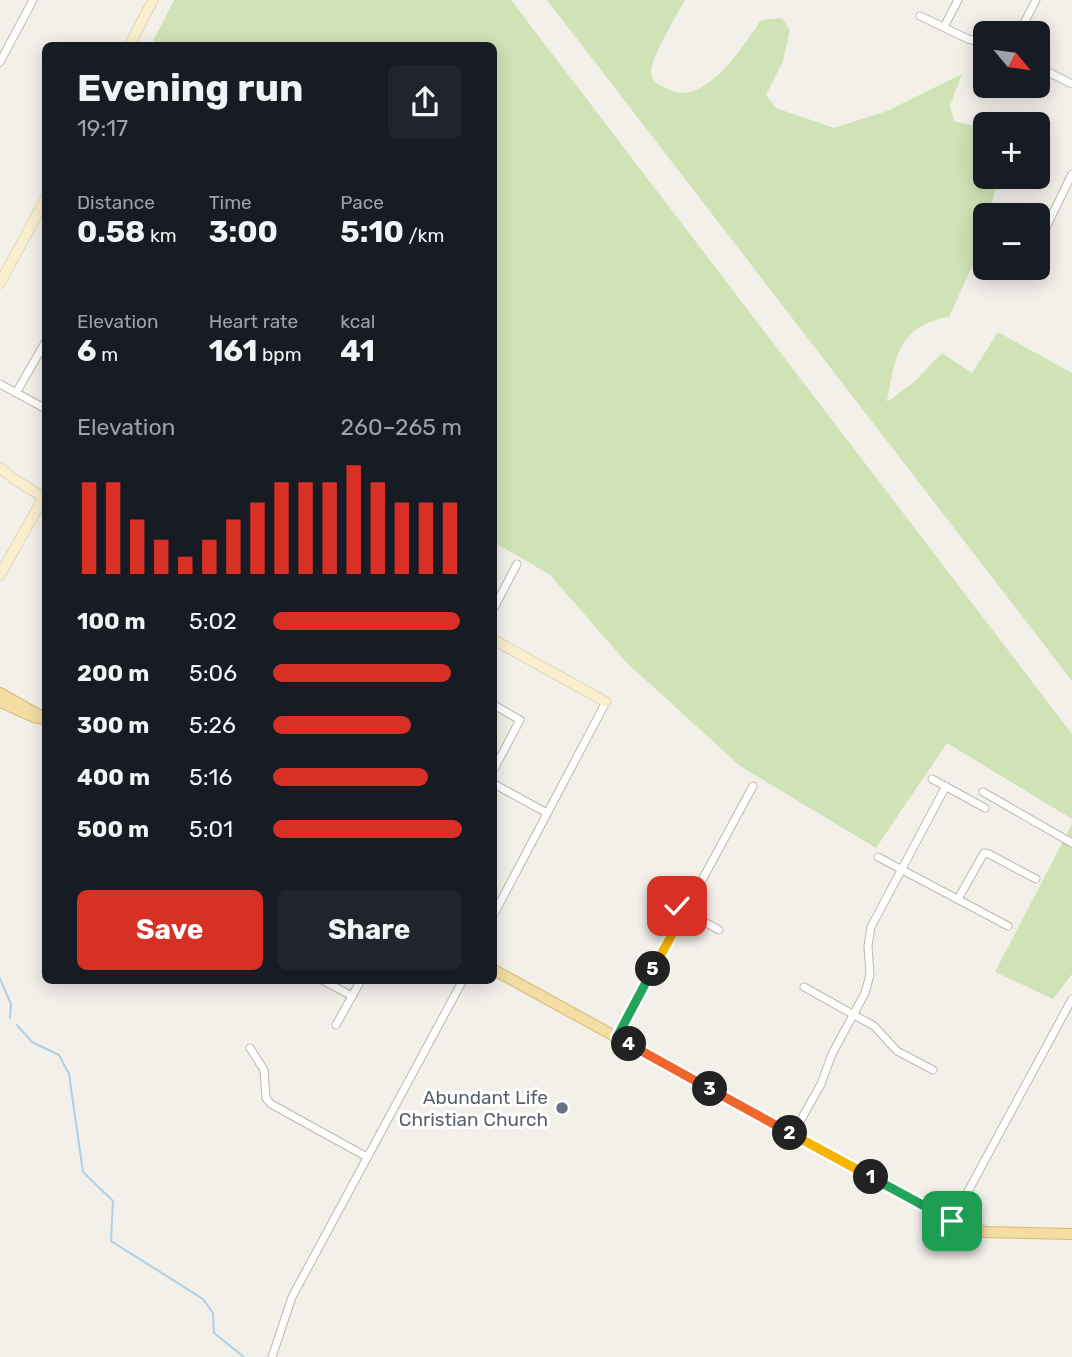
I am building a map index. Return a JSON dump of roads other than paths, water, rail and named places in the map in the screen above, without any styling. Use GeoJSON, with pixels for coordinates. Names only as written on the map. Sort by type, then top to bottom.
{"type":"FeatureCollection","features":[{"type":"Feature","properties":{"kind":"main road"},"geometry":{"type":"LineString","coordinates":[[0,693],[42,717]]}},
{"type":"Feature","properties":{"kind":"main road"},"geometry":{"type":"LineString","coordinates":[[0,702],[34,718],[42,718]]}},
{"type":"Feature","properties":{"kind":"main road"},"geometry":{"type":"LineString","coordinates":[[497,972],[952,1221],[985,1232],[1072,1234]]}},
{"type":"Feature","properties":{"kind":"street"},"geometry":{"type":"LineString","coordinates":[[0,62],[33,0]]}},
{"type":"Feature","properties":{"kind":"street"},"geometry":{"type":"LineString","coordinates":[[131,42],[153,0]]}},
{"type":"Feature","properties":{"kind":"street"},"geometry":{"type":"LineString","coordinates":[[944,27],[958,0]]}},
{"type":"Feature","properties":{"kind":"street"},"geometry":{"type":"LineString","coordinates":[[1025,21],[1036,0]]}},
{"type":"Feature","properties":{"kind":"street"},"geometry":{"type":"LineString","coordinates":[[920,16],[973,40]]}},
{"type":"Feature","properties":{"kind":"street"},"geometry":{"type":"LineString","coordinates":[[1050,73],[1072,84]]}},
{"type":"Feature","properties":{"kind":"street"},"geometry":{"type":"LineString","coordinates":[[1050,220],[1072,177]]}},
{"type":"Feature","properties":{"kind":"street"},"geometry":{"type":"LineString","coordinates":[[0,283],[42,205]]}},
{"type":"Feature","properties":{"kind":"street"},"geometry":{"type":"LineString","coordinates":[[16,394],[42,348]]}},
{"type":"Feature","properties":{"kind":"street"},"geometry":{"type":"LineString","coordinates":[[0,384],[42,407]]}},
{"type":"Feature","properties":{"kind":"street"},"geometry":{"type":"LineString","coordinates":[[0,468],[42,494]]}},
{"type":"Feature","properties":{"kind":"street"},"geometry":{"type":"LineString","coordinates":[[0,575],[42,501]]}},
{"type":"Feature","properties":{"kind":"street"},"geometry":{"type":"LineString","coordinates":[[497,602],[517,564]]}},
{"type":"Feature","properties":{"kind":"street"},"geometry":{"type":"LineString","coordinates":[[497,642],[606,702],[497,908]]}},
{"type":"Feature","properties":{"kind":"street"},"geometry":{"type":"LineString","coordinates":[[497,707],[520,720],[497,763]]}},
{"type":"Feature","properties":{"kind":"street"},"geometry":{"type":"LineString","coordinates":[[932,779],[985,808]]}},
{"type":"Feature","properties":{"kind":"street"},"geometry":{"type":"LineString","coordinates":[[497,786],[547,813]]}},
{"type":"Feature","properties":{"kind":"street"},"geometry":{"type":"LineString","coordinates":[[617,1037],[752,786]]}},
{"type":"Feature","properties":{"kind":"street"},"geometry":{"type":"LineString","coordinates":[[793,1134],[821,1084],[832,1054],[865,993],[870,975],[868,946],[871,927],[946,786]]}},
{"type":"Feature","properties":{"kind":"street"},"geometry":{"type":"LineString","coordinates":[[983,792],[1072,843]]}},
{"type":"Feature","properties":{"kind":"street"},"geometry":{"type":"LineString","coordinates":[[958,899],[984,853],[989,853],[1036,879]]}},
{"type":"Feature","properties":{"kind":"street"},"geometry":{"type":"LineString","coordinates":[[878,857],[1008,926]]}},
{"type":"Feature","properties":{"kind":"street"},"geometry":{"type":"LineString","coordinates":[[656,895],[719,930]]}},
{"type":"Feature","properties":{"kind":"street"},"geometry":{"type":"LineString","coordinates":[[330,984],[352,996]]}},
{"type":"Feature","properties":{"kind":"street"},"geometry":{"type":"LineString","coordinates":[[336,1025],[359,984]]}},
{"type":"Feature","properties":{"kind":"street"},"geometry":{"type":"LineString","coordinates":[[272,1357],[292,1297],[461,984]]}},
{"type":"Feature","properties":{"kind":"street"},"geometry":{"type":"LineString","coordinates":[[804,987],[877,1028],[897,1051],[933,1070]]}},
{"type":"Feature","properties":{"kind":"street"},"geometry":{"type":"LineString","coordinates":[[952,1221],[1072,999]]}},
{"type":"Feature","properties":{"kind":"street"},"geometry":{"type":"LineString","coordinates":[[250,1048],[264,1070],[266,1098],[271,1104],[367,1157]]}},
{"type":"Feature","properties":{"kind":"waterway"},"geometry":{"type":"LineString","coordinates":[[0,979],[11,1004],[10,1018]]}},
{"type":"Feature","properties":{"kind":"waterway"},"geometry":{"type":"LineString","coordinates":[[17,1025],[32,1042],[59,1055],[69,1074],[83,1172],[113,1201],[111,1241],[203,1299],[213,1313],[214,1333],[244,1357]]}},
{"type":"Feature","properties":{"kind":"place","name":"Abundant Life Christian Church"},"geometry":{"type":"Point","coordinates":[562,1108]}}]}
